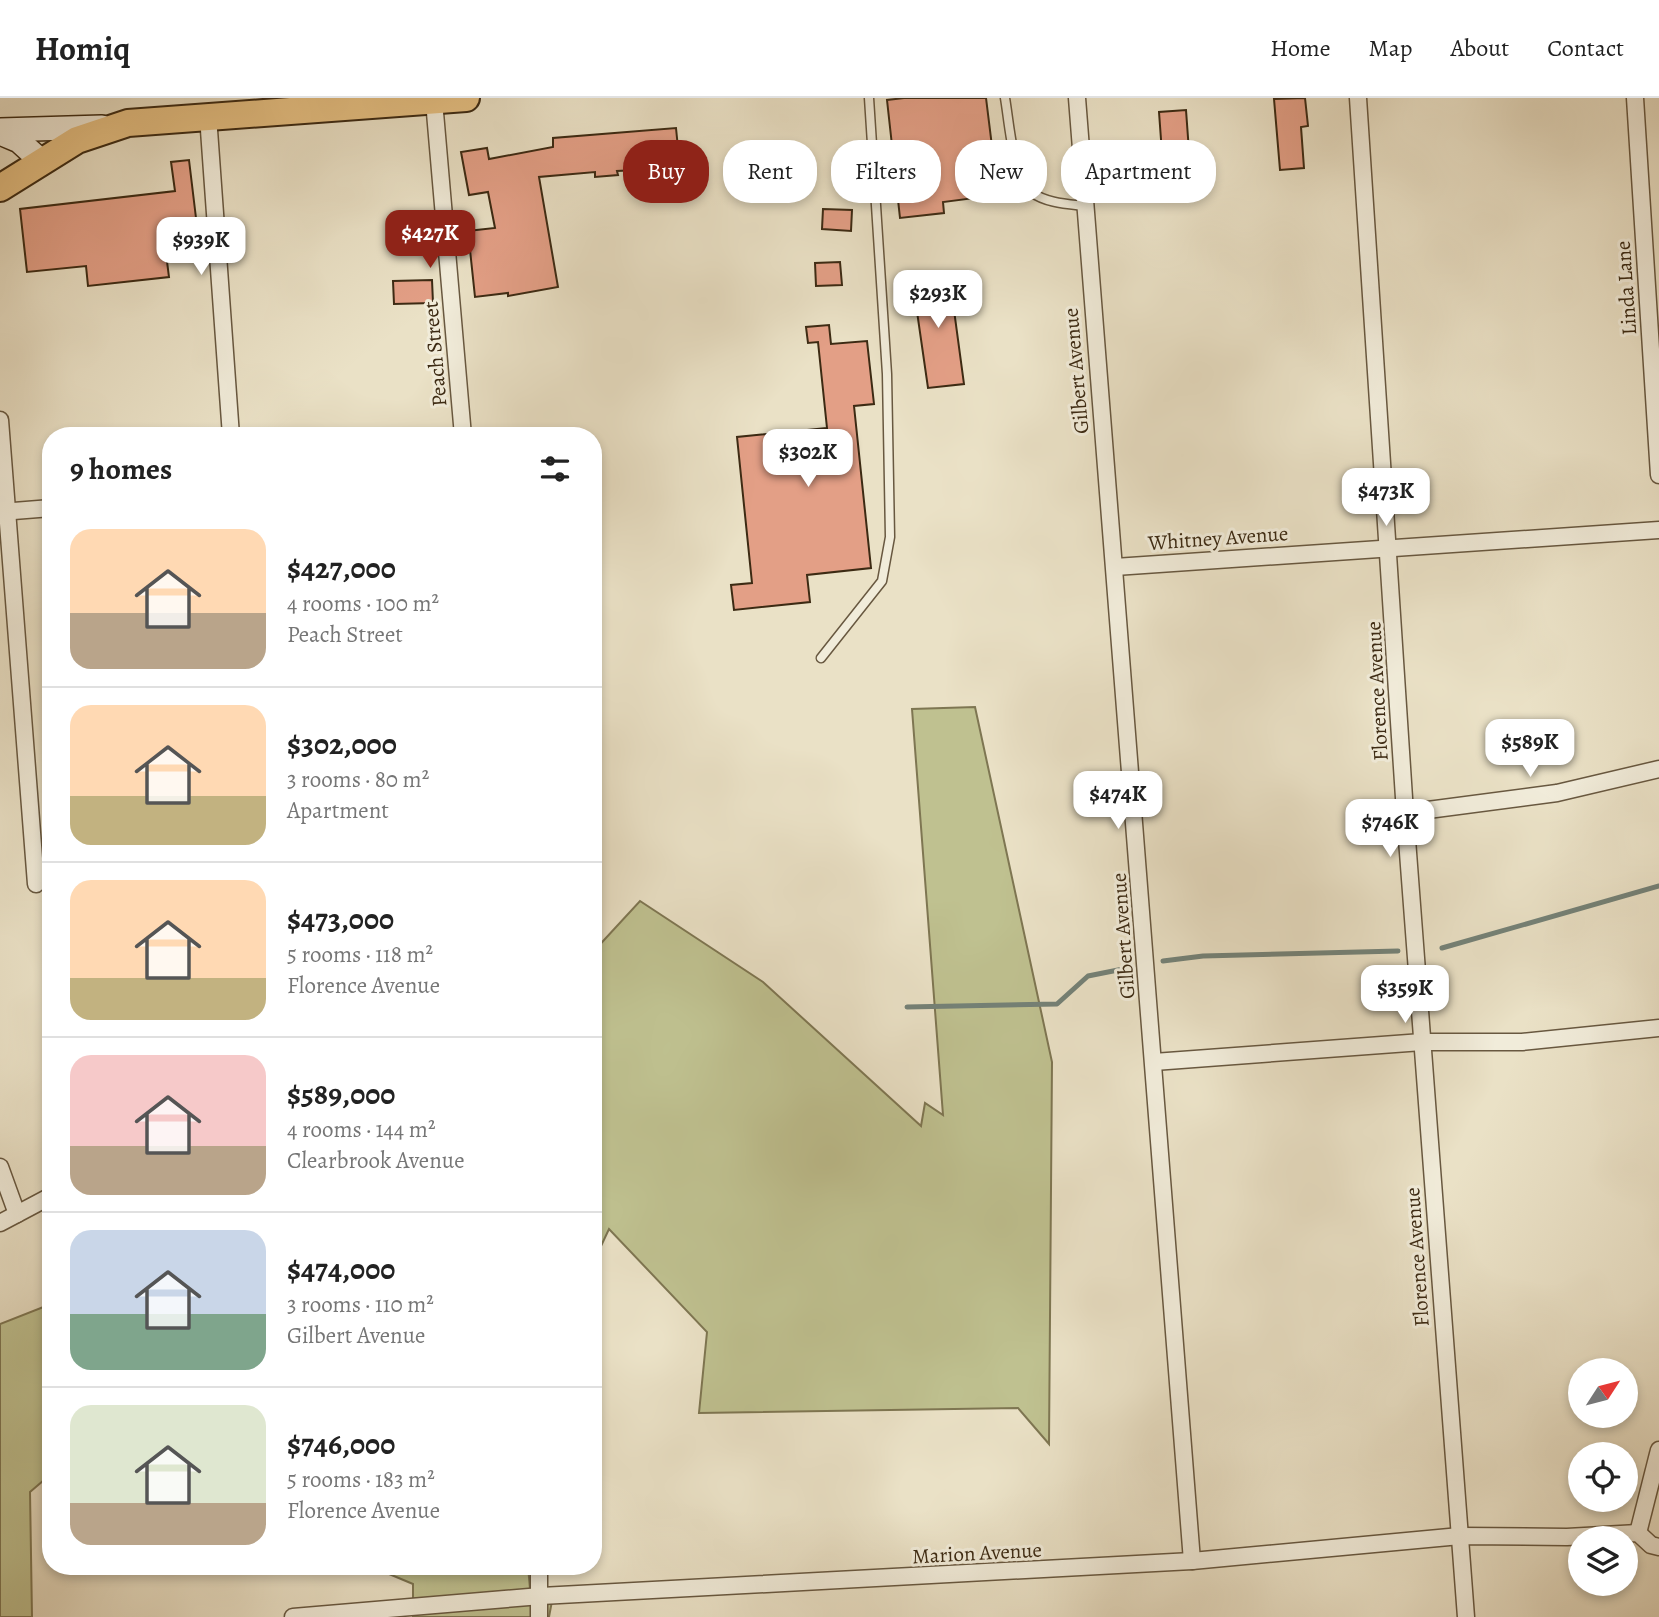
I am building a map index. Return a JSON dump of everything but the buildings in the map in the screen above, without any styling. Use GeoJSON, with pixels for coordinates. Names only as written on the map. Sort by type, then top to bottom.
{"type":"FeatureCollection","features":[{"type":"Feature","properties":{"kind":"main road"},"geometry":{"type":"LineString","coordinates":[[0,132],[466,98]]}},
{"type":"Feature","properties":{"kind":"main road"},"geometry":{"type":"LineString","coordinates":[[0,188],[77,140],[120,125]]}},
{"type":"Feature","properties":{"kind":"main road"},"geometry":{"type":"LineString","coordinates":[[0,132],[19,141],[41,161]]}},
{"type":"Feature","properties":{"kind":"street","name":"Gilbert Avenue"},"geometry":{"type":"LineString","coordinates":[[1077,98],[1192,1561]]}},
{"type":"Feature","properties":{"kind":"street","name":"Florence Avenue"},"geometry":{"type":"LineString","coordinates":[[1358,98],[1405,813],[1466,1617]]}},
{"type":"Feature","properties":{"kind":"street","name":"Linda Lane"},"geometry":{"type":"LineString","coordinates":[[1635,98],[1659,475]]}},
{"type":"Feature","properties":{"kind":"street","name":"Peach Street"},"geometry":{"type":"LineString","coordinates":[[434,101],[462,427]]}},
{"type":"Feature","properties":{"kind":"street"},"geometry":{"type":"LineString","coordinates":[[208,116],[230,427]]}},
{"type":"Feature","properties":{"kind":"street"},"geometry":{"type":"LineString","coordinates":[[0,420],[5,512],[36,884]]}},
{"type":"Feature","properties":{"kind":"street"},"geometry":{"type":"LineString","coordinates":[[5,512],[42,509]]}},
{"type":"Feature","properties":{"kind":"street","name":"Whitney Avenue"},"geometry":{"type":"LineString","coordinates":[[1115,567],[1389,546],[1659,530]]}},
{"type":"Feature","properties":{"kind":"street"},"geometry":{"type":"LineString","coordinates":[[1405,813],[1557,793],[1659,769]]}},
{"type":"Feature","properties":{"kind":"street"},"geometry":{"type":"LineString","coordinates":[[1153,1062],[1422,1042],[1522,1042],[1659,1028]]}},
{"type":"Feature","properties":{"kind":"street"},"geometry":{"type":"LineString","coordinates":[[0,1167],[17,1214]]}},
{"type":"Feature","properties":{"kind":"street"},"geometry":{"type":"LineString","coordinates":[[0,1223],[42,1201]]}},
{"type":"Feature","properties":{"kind":"street"},"geometry":{"type":"LineString","coordinates":[[1638,1529],[1659,1450]]}},
{"type":"Feature","properties":{"kind":"street"},"geometry":{"type":"LineString","coordinates":[[1638,1534],[1651,1545],[1659,1547]]}},
{"type":"Feature","properties":{"kind":"street","name":"Marion Avenue"},"geometry":{"type":"LineString","coordinates":[[293,1617],[541,1596],[1192,1561],[1460,1536],[1568,1537]]}},
{"type":"Feature","properties":{"kind":"street"},"geometry":{"type":"LineString","coordinates":[[539,1617],[540,1575]]}},
{"type":"Feature","properties":{"kind":"lane"},"geometry":{"type":"LineString","coordinates":[[821,658],[883,581],[890,537],[887,374],[869,98]]}},
{"type":"Feature","properties":{"kind":"lane"},"geometry":{"type":"LineString","coordinates":[[1005,98],[1016,161],[1021,178],[1029,191],[1049,201],[1084,206]]}},
{"type":"Feature","properties":{"kind":"green space"},"geometry":{"type":"Polygon","coordinates":[[[975,707],[1052,1062],[1049,1444],[1018,1408],[699,1413],[707,1332],[609,1229],[602,1244],[602,942],[640,901],[763,982],[921,1126],[925,1103],[943,1115],[912,709],[975,707]]]}},
{"type":"Feature","properties":{"kind":"green space"},"geometry":{"type":"Polygon","coordinates":[[[42,1308],[42,1482],[30,1492],[32,1617],[0,1617],[0,1324],[42,1308]]]}},
{"type":"Feature","properties":{"kind":"green space"},"geometry":{"type":"Polygon","coordinates":[[[392,1575],[529,1575],[531,1600],[552,1601],[549,1617],[413,1617],[413,1584],[392,1575]]]}},
{"type":"Feature","properties":{"kind":"waterway"},"geometry":{"type":"LineString","coordinates":[[1442,948],[1659,886]]}},
{"type":"Feature","properties":{"kind":"waterway"},"geometry":{"type":"LineString","coordinates":[[1163,961],[1203,956],[1398,951]]}},
{"type":"Feature","properties":{"kind":"waterway"},"geometry":{"type":"LineString","coordinates":[[907,1007],[1057,1004],[1088,976],[1123,969]]}}]}
